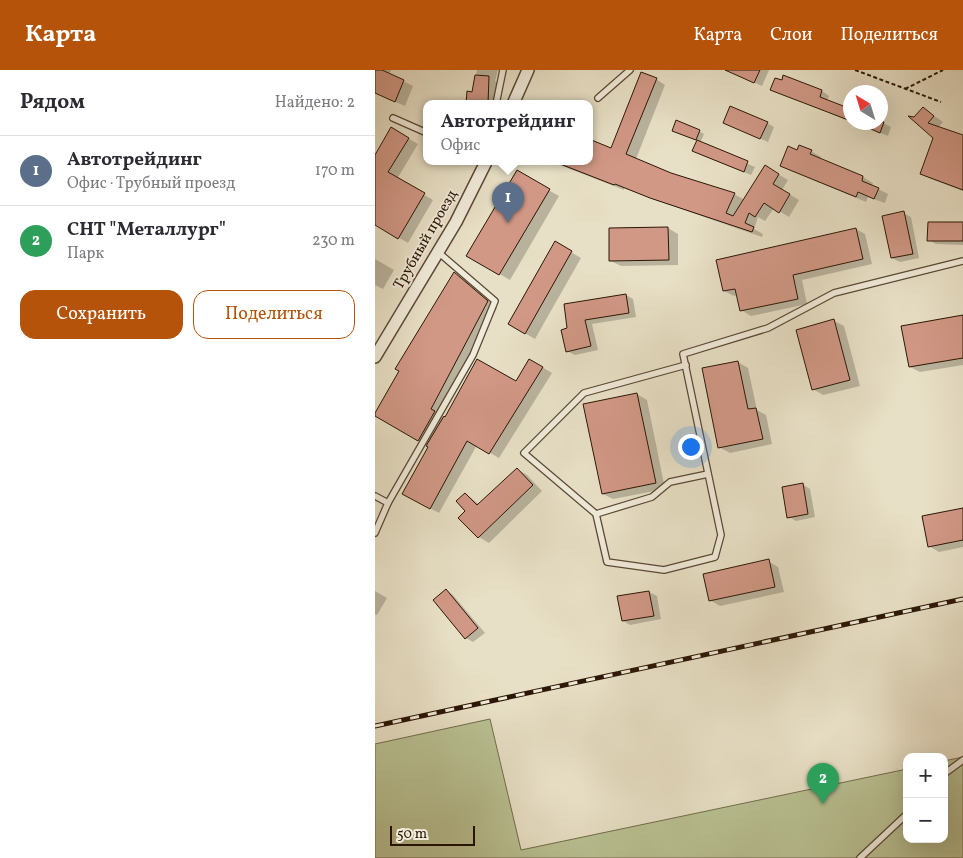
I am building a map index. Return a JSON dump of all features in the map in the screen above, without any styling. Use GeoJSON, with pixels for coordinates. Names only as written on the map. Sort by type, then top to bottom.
{"type":"FeatureCollection","features":[{"type":"Feature","properties":{"kind":"street"},"geometry":{"type":"LineString","coordinates":[[515,100],[528,70]]}},
{"type":"Feature","properties":{"kind":"street","name":"Трубный проезд"},"geometry":{"type":"LineString","coordinates":[[375,357],[456,222],[484,165]]}},
{"type":"Feature","properties":{"kind":"lane"},"geometry":{"type":"LineString","coordinates":[[497,100],[503,70]]}},
{"type":"Feature","properties":{"kind":"lane"},"geometry":{"type":"LineString","coordinates":[[598,98],[631,70]]}},
{"type":"Feature","properties":{"kind":"lane"},"geometry":{"type":"LineString","coordinates":[[393,118],[423,131]]}},
{"type":"Feature","properties":{"kind":"lane"},"geometry":{"type":"LineString","coordinates":[[375,532],[387,503],[473,355],[495,301],[438,252]]}},
{"type":"Feature","properties":{"kind":"lane"},"geometry":{"type":"LineString","coordinates":[[686,365],[584,393],[524,453],[596,514],[607,562],[664,570],[715,557],[721,535],[686,365],[683,354],[768,328],[834,293],[963,262]]}},
{"type":"Feature","properties":{"kind":"lane"},"geometry":{"type":"LineString","coordinates":[[596,514],[652,497],[670,482],[708,474]]}},
{"type":"Feature","properties":{"kind":"lane"},"geometry":{"type":"LineString","coordinates":[[375,496],[387,503]]}},
{"type":"Feature","properties":{"kind":"lane"},"geometry":{"type":"LineString","coordinates":[[948,771],[963,760]]}},
{"type":"Feature","properties":{"kind":"lane"},"geometry":{"type":"LineString","coordinates":[[860,858],[903,818]]}},
{"type":"Feature","properties":{"kind":"path"},"geometry":{"type":"LineString","coordinates":[[855,70],[941,102]]}},
{"type":"Feature","properties":{"kind":"path"},"geometry":{"type":"LineString","coordinates":[[905,89],[943,70]]}},
{"type":"Feature","properties":{"kind":"green space"},"geometry":{"type":"Polygon","coordinates":[[[490,719],[521,850],[903,770],[903,843],[948,843],[948,760],[963,757],[963,858],[375,858],[375,744],[490,719]]]}},
{"type":"Feature","properties":{"kind":"building"},"geometry":{"type":"Polygon","coordinates":[[[375,70],[382,70],[404,80],[395,102],[375,93],[375,70]]]}},
{"type":"Feature","properties":{"kind":"building"},"geometry":{"type":"Polygon","coordinates":[[[725,70],[760,70],[754,83],[725,70]]]}},
{"type":"Feature","properties":{"kind":"building"},"geometry":{"type":"Polygon","coordinates":[[[641,72],[657,78],[626,154],[671,173],[735,193],[726,213],[733,216],[765,165],[779,174],[773,184],[790,194],[779,213],[764,203],[755,217],[749,213],[745,223],[754,227],[752,232],[650,198],[563,165],[593,165],[593,141],[611,148],[641,72]]]}},
{"type":"Feature","properties":{"kind":"building"},"geometry":{"type":"Polygon","coordinates":[[[475,75],[489,76],[488,100],[466,100],[467,91],[472,92],[475,75]]]}},
{"type":"Feature","properties":{"kind":"building"},"geometry":{"type":"Polygon","coordinates":[[[783,75],[822,90],[820,97],[843,106],[843,118],[770,90],[775,78],[782,80],[783,75]]]}},
{"type":"Feature","properties":{"kind":"building"},"geometry":{"type":"Polygon","coordinates":[[[730,106],[768,122],[760,139],[723,123],[730,106]]]}},
{"type":"Feature","properties":{"kind":"building"},"geometry":{"type":"Polygon","coordinates":[[[923,107],[934,116],[928,123],[963,135],[963,190],[920,174],[933,138],[908,116],[914,117],[923,107]]]}},
{"type":"Feature","properties":{"kind":"building"},"geometry":{"type":"Polygon","coordinates":[[[676,120],[700,130],[696,140],[672,131],[676,120]]]}},
{"type":"Feature","properties":{"kind":"building"},"geometry":{"type":"Polygon","coordinates":[[[391,127],[409,138],[388,172],[425,193],[398,239],[375,225],[375,155],[391,127]]]}},
{"type":"Feature","properties":{"kind":"building"},"geometry":{"type":"Polygon","coordinates":[[[697,140],[748,161],[744,172],[692,151],[697,140]]]}},
{"type":"Feature","properties":{"kind":"building"},"geometry":{"type":"Polygon","coordinates":[[[799,145],[812,150],[810,154],[863,176],[862,181],[879,188],[874,199],[858,192],[856,197],[780,166],[788,146],[797,150],[799,145]]]}},
{"type":"Feature","properties":{"kind":"building"},"geometry":{"type":"Polygon","coordinates":[[[517,170],[550,189],[499,275],[466,256],[517,170]]]}},
{"type":"Feature","properties":{"kind":"building"},"geometry":{"type":"Polygon","coordinates":[[[904,211],[913,254],[891,258],[882,216],[904,211]]]}},
{"type":"Feature","properties":{"kind":"building"},"geometry":{"type":"Polygon","coordinates":[[[928,222],[963,222],[963,241],[927,241],[928,222]]]}},
{"type":"Feature","properties":{"kind":"building"},"geometry":{"type":"Polygon","coordinates":[[[668,227],[669,260],[609,261],[609,228],[668,227]]]}},
{"type":"Feature","properties":{"kind":"building"},"geometry":{"type":"Polygon","coordinates":[[[856,228],[863,259],[793,275],[798,299],[740,311],[735,289],[723,291],[716,260],[856,228]]]}},
{"type":"Feature","properties":{"kind":"building"},"geometry":{"type":"Polygon","coordinates":[[[555,241],[572,251],[525,334],[508,324],[555,241]]]}},
{"type":"Feature","properties":{"kind":"building"},"geometry":{"type":"Polygon","coordinates":[[[454,272],[488,301],[431,409],[435,411],[418,441],[375,416],[375,413],[399,371],[395,369],[454,272]]]}},
{"type":"Feature","properties":{"kind":"building"},"geometry":{"type":"Polygon","coordinates":[[[626,294],[629,313],[585,320],[591,346],[566,352],[561,330],[567,328],[564,304],[626,294]]]}},
{"type":"Feature","properties":{"kind":"building"},"geometry":{"type":"Polygon","coordinates":[[[963,315],[963,358],[909,367],[901,326],[963,315]]]}},
{"type":"Feature","properties":{"kind":"building"},"geometry":{"type":"Polygon","coordinates":[[[834,319],[850,380],[812,390],[796,330],[834,319]]]}},
{"type":"Feature","properties":{"kind":"building"},"geometry":{"type":"Polygon","coordinates":[[[477,359],[516,381],[529,359],[543,367],[489,454],[467,441],[430,509],[402,494],[428,447],[426,446],[445,417],[477,359]]]}},
{"type":"Feature","properties":{"kind":"building"},"geometry":{"type":"Polygon","coordinates":[[[738,361],[748,409],[756,408],[763,439],[718,448],[702,368],[738,361]]]}},
{"type":"Feature","properties":{"kind":"building"},"geometry":{"type":"Polygon","coordinates":[[[637,393],[656,483],[602,494],[583,404],[637,393]]]}},
{"type":"Feature","properties":{"kind":"building"},"geometry":{"type":"Polygon","coordinates":[[[517,468],[533,485],[478,538],[458,518],[465,511],[456,501],[465,493],[477,505],[517,468]]]}},
{"type":"Feature","properties":{"kind":"building"},"geometry":{"type":"Polygon","coordinates":[[[803,483],[808,514],[787,518],[782,487],[803,483]]]}},
{"type":"Feature","properties":{"kind":"building"},"geometry":{"type":"Polygon","coordinates":[[[963,508],[963,540],[928,547],[922,516],[963,508]]]}},
{"type":"Feature","properties":{"kind":"building"},"geometry":{"type":"Polygon","coordinates":[[[769,559],[775,587],[709,601],[703,574],[769,559]]]}},
{"type":"Feature","properties":{"kind":"building"},"geometry":{"type":"Polygon","coordinates":[[[446,589],[478,628],[465,639],[433,600],[446,589]]]}},
{"type":"Feature","properties":{"kind":"building"},"geometry":{"type":"Polygon","coordinates":[[[649,591],[654,616],[622,621],[617,596],[649,591]]]}},
{"type":"Feature","properties":{"kind":"railway"},"geometry":{"type":"LineString","coordinates":[[375,726],[963,599]]}},
{"type":"Feature","properties":{"kind":"place","name":"Автотрейдинг"},"geometry":{"type":"Point","coordinates":[508,223]}},
{"type":"Feature","properties":{"kind":"place","name":"СНТ \"Металлург\""},"geometry":{"type":"Point","coordinates":[823,804]}}]}
